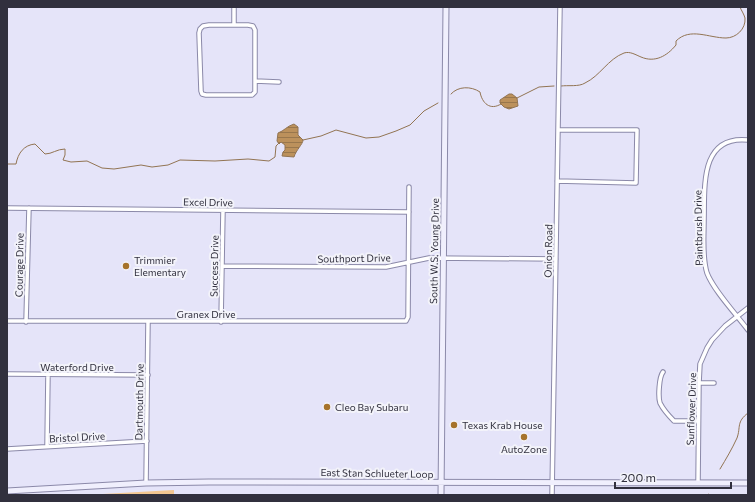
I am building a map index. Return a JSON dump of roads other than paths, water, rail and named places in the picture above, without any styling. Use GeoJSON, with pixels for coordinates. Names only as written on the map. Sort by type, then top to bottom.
{"type":"FeatureCollection","features":[{"type":"Feature","properties":{"kind":"main road","name":"South W.S. Young Drive"},"geometry":{"type":"LineString","coordinates":[[441,495],[446,7]]}},
{"type":"Feature","properties":{"kind":"main road","name":"East Stan Schlueter Loop"},"geometry":{"type":"LineString","coordinates":[[7,491],[146,483],[214,482],[748,483]]}},
{"type":"Feature","properties":{"kind":"street"},"geometry":{"type":"LineString","coordinates":[[234,7],[234,25]]}},
{"type":"Feature","properties":{"kind":"street","name":"Onion Road"},"geometry":{"type":"LineString","coordinates":[[552,495],[560,7]]}},
{"type":"Feature","properties":{"kind":"street"},"geometry":{"type":"LineString","coordinates":[[209,25],[234,25],[253,26],[255,30],[255,92],[252,95],[202,94],[200,29],[203,26],[209,25]]}},
{"type":"Feature","properties":{"kind":"street"},"geometry":{"type":"LineString","coordinates":[[255,81],[279,82]]}},
{"type":"Feature","properties":{"kind":"street"},"geometry":{"type":"LineString","coordinates":[[557,181],[636,183],[637,130],[558,130]]}},
{"type":"Feature","properties":{"kind":"street","name":"Paintbrush Drive"},"geometry":{"type":"LineString","coordinates":[[748,140],[735,140],[727,143],[715,152],[710,158],[705,181],[705,264],[707,273],[712,283],[748,330]]}},
{"type":"Feature","properties":{"kind":"street"},"geometry":{"type":"LineString","coordinates":[[409,187],[409,262]]}},
{"type":"Feature","properties":{"kind":"street","name":"Excel Drive"},"geometry":{"type":"LineString","coordinates":[[7,208],[409,212]]}},
{"type":"Feature","properties":{"kind":"street","name":"Courage Drive"},"geometry":{"type":"LineString","coordinates":[[26,322],[29,208]]}},
{"type":"Feature","properties":{"kind":"street","name":"Success Drive"},"geometry":{"type":"LineString","coordinates":[[221,322],[223,210]]}},
{"type":"Feature","properties":{"kind":"street","name":"Southport Drive"},"geometry":{"type":"LineString","coordinates":[[222,266],[386,268],[424,258],[556,259]]}},
{"type":"Feature","properties":{"kind":"street","name":"Granex Drive"},"geometry":{"type":"LineString","coordinates":[[7,321],[406,321],[408,317],[409,262]]}},
{"type":"Feature","properties":{"kind":"street","name":"Sunflower Drive"},"geometry":{"type":"LineString","coordinates":[[698,482],[700,364],[707,348],[718,333],[748,308]]}},
{"type":"Feature","properties":{"kind":"street","name":"Dartmouth Drive"},"geometry":{"type":"LineString","coordinates":[[146,483],[148,322]]}},
{"type":"Feature","properties":{"kind":"street"},"geometry":{"type":"LineString","coordinates":[[663,372],[660,377],[659,400],[661,404],[674,421],[698,421]]}},
{"type":"Feature","properties":{"kind":"street","name":"Waterford Drive"},"geometry":{"type":"LineString","coordinates":[[7,374],[148,375]]}},
{"type":"Feature","properties":{"kind":"street"},"geometry":{"type":"LineString","coordinates":[[47,446],[48,374]]}},
{"type":"Feature","properties":{"kind":"street"},"geometry":{"type":"LineString","coordinates":[[699,382],[714,383]]}},
{"type":"Feature","properties":{"kind":"street","name":"Bristol Drive"},"geometry":{"type":"LineString","coordinates":[[7,449],[147,441]]}},
{"type":"Feature","properties":{"kind":"waterway"},"geometry":{"type":"LineString","coordinates":[[561,86],[585,83],[613,59],[624,53],[631,53],[646,59],[656,59],[669,52],[676,45],[676,41],[687,35],[700,34],[720,38],[730,38],[737,35],[744,26],[745,22],[745,17],[740,7]]}},
{"type":"Feature","properties":{"kind":"waterway"},"geometry":{"type":"LineString","coordinates":[[517,98],[539,87],[554,86]]}},
{"type":"Feature","properties":{"kind":"waterway"},"geometry":{"type":"LineString","coordinates":[[451,94],[457,89],[469,88],[480,92],[487,105],[493,107],[501,104]]}},
{"type":"Feature","properties":{"kind":"waterway"},"geometry":{"type":"LineString","coordinates":[[303,140],[321,136],[336,130],[366,138],[379,137],[410,125],[424,111],[438,103]]}},
{"type":"Feature","properties":{"kind":"waterway"},"geometry":{"type":"LineString","coordinates":[[7,164],[16,164],[18,156],[22,150],[35,144],[45,154],[65,149],[63,160],[71,162],[87,161],[102,168],[114,169],[141,165],[152,167],[168,165],[180,160],[215,161],[248,159],[269,161],[275,157],[276,146],[279,143]]}},
{"type":"Feature","properties":{"kind":"waterway"},"geometry":{"type":"LineString","coordinates":[[720,469],[737,438],[740,422],[748,413]]}},
{"type":"Feature","properties":{"kind":"place","name":"Trimmier Elementary"},"geometry":{"type":"Point","coordinates":[126,266]}},
{"type":"Feature","properties":{"kind":"place","name":"Cleo Bay Subaru"},"geometry":{"type":"Point","coordinates":[327,407]}},
{"type":"Feature","properties":{"kind":"place","name":"Texas Krab House"},"geometry":{"type":"Point","coordinates":[454,425]}},
{"type":"Feature","properties":{"kind":"place","name":"AutoZone"},"geometry":{"type":"Point","coordinates":[524,437]}}]}
